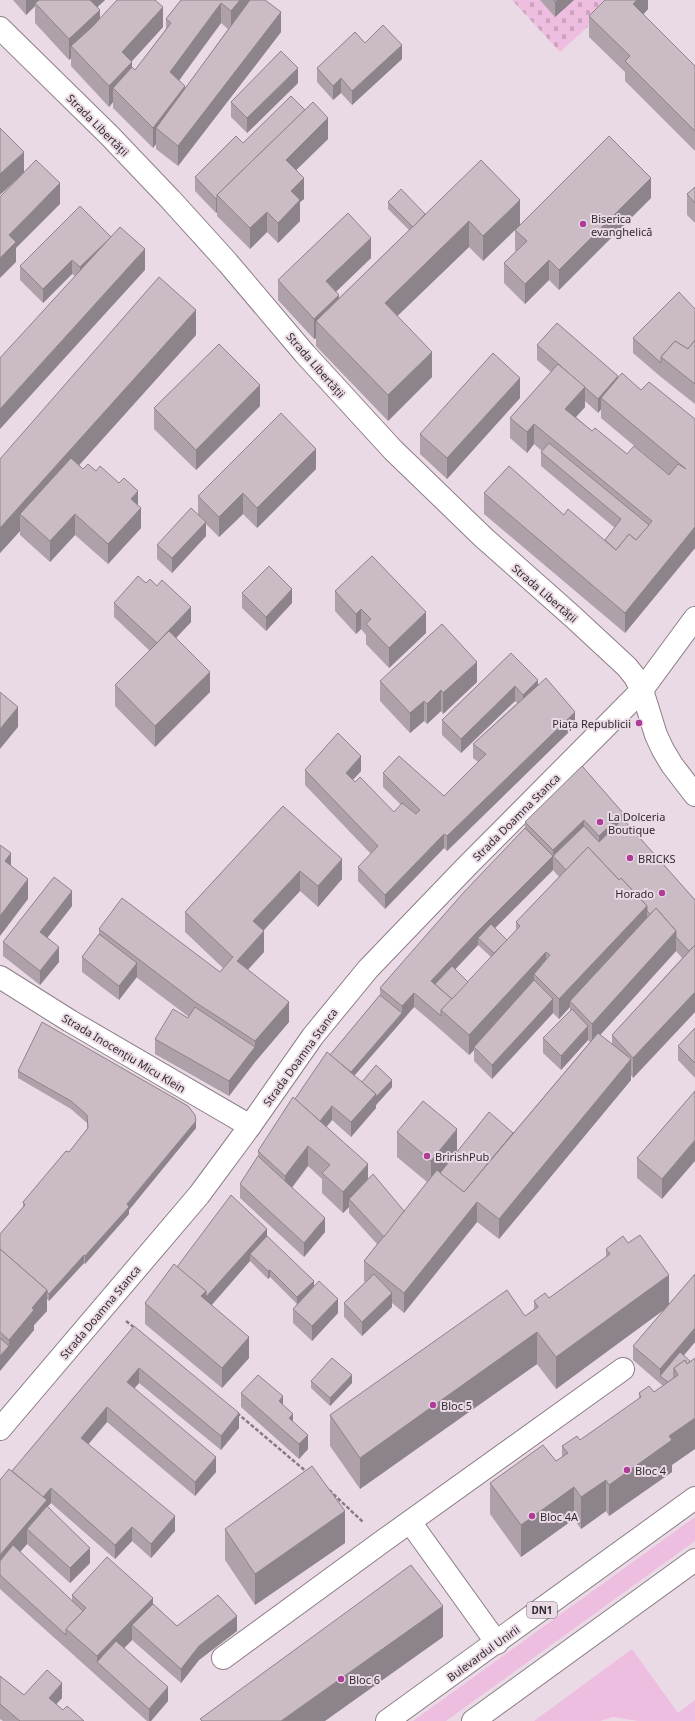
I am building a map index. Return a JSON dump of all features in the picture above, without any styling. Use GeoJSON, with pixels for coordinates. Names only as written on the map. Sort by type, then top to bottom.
{"type":"FeatureCollection","features":[{"type":"Feature","properties":{"kind":"street","name":"Strada Libertății"},"geometry":{"type":"LineString","coordinates":[[0,28],[171,200],[228,263],[310,359],[393,450],[484,538],[619,659],[635,677],[642,690]]}},
{"type":"Feature","properties":{"kind":"street"},"geometry":{"type":"LineString","coordinates":[[695,618],[642,690],[656,735],[663,750],[672,765],[695,795]]}},
{"type":"Feature","properties":{"kind":"street","name":"Strada Doamna Stanca"},"geometry":{"type":"LineString","coordinates":[[0,1430],[199,1195],[250,1126],[313,1036],[368,969],[466,867],[642,690]]}},
{"type":"Feature","properties":{"kind":"street","name":"Strada Inocențiu Micu Klein"},"geometry":{"type":"LineString","coordinates":[[0,976],[70,1021],[250,1126]]}},
{"type":"Feature","properties":{"kind":"street"},"geometry":{"type":"LineString","coordinates":[[224,1658],[383,1541],[623,1369]]}},
{"type":"Feature","properties":{"kind":"street","name":"Bulevardul Unirii"},"geometry":{"type":"LineString","coordinates":[[387,1721],[498,1643],[695,1498]]}},
{"type":"Feature","properties":{"kind":"street"},"geometry":{"type":"LineString","coordinates":[[410,1522],[498,1643]]}},
{"type":"Feature","properties":{"kind":"street"},"geometry":{"type":"LineString","coordinates":[[473,1721],[695,1560]]}},
{"type":"Feature","properties":{"kind":"path"},"geometry":{"type":"LineString","coordinates":[[106,1304],[135,1328]]}},
{"type":"Feature","properties":{"kind":"path"},"geometry":{"type":"LineString","coordinates":[[231,1408],[311,1475]]}},
{"type":"Feature","properties":{"kind":"path"},"geometry":{"type":"LineString","coordinates":[[327,1489],[383,1541]]}},
{"type":"Feature","properties":{"kind":"green space"},"geometry":{"type":"Polygon","coordinates":[[[512,0],[617,0],[560,52],[512,0]]]}},
{"type":"Feature","properties":{"kind":"green space"},"geometry":{"type":"Polygon","coordinates":[[[695,1517],[695,1541],[446,1721],[413,1721],[695,1517]]]}},
{"type":"Feature","properties":{"kind":"green space"},"geometry":{"type":"Polygon","coordinates":[[[632,1649],[678,1713],[695,1700],[695,1721],[638,1721],[613,1717],[600,1721],[534,1721],[632,1649]]]}},
{"type":"Feature","properties":{"kind":"building"},"geometry":{"type":"Polygon","coordinates":[[[39,0],[90,0],[100,10],[69,39],[35,3],[39,0]]]}},
{"type":"Feature","properties":{"kind":"building"},"geometry":{"type":"Polygon","coordinates":[[[117,0],[155,0],[163,7],[122,52],[132,62],[109,86],[71,46],[92,27],[117,0]]]}},
{"type":"Feature","properties":{"kind":"building"},"geometry":{"type":"Polygon","coordinates":[[[181,0],[240,0],[231,11],[221,3],[170,72],[185,86],[153,128],[113,88],[132,67],[135,70],[171,23],[166,19],[181,0]]]}},
{"type":"Feature","properties":{"kind":"building"},"geometry":{"type":"Polygon","coordinates":[[[250,0],[265,0],[281,12],[178,146],[156,128],[250,0]]]}},
{"type":"Feature","properties":{"kind":"building"},"geometry":{"type":"Polygon","coordinates":[[[605,0],[637,0],[633,4],[695,66],[695,131],[625,61],[630,56],[589,16],[605,0]]]}},
{"type":"Feature","properties":{"kind":"building"},"geometry":{"type":"Polygon","coordinates":[[[383,25],[402,45],[352,91],[341,78],[333,86],[317,68],[355,32],[365,43],[383,25]]]}},
{"type":"Feature","properties":{"kind":"building"},"geometry":{"type":"Polygon","coordinates":[[[281,51],[298,68],[247,118],[231,102],[281,51]]]}},
{"type":"Feature","properties":{"kind":"building"},"geometry":{"type":"Polygon","coordinates":[[[291,96],[305,110],[217,195],[216,199],[195,177],[236,136],[243,143],[291,96]]]}},
{"type":"Feature","properties":{"kind":"building"},"geometry":{"type":"Polygon","coordinates":[[[313,102],[328,118],[286,160],[304,178],[291,191],[300,200],[278,223],[267,212],[250,228],[217,195],[313,102]]]}},
{"type":"Feature","properties":{"kind":"building"},"geometry":{"type":"Polygon","coordinates":[[[0,128],[24,152],[0,174],[0,128]]]}},
{"type":"Feature","properties":{"kind":"building","name":"Biserica evanghelică"},"geometry":{"type":"Polygon","coordinates":[[[609,136],[651,178],[559,270],[549,260],[525,284],[504,263],[527,241],[515,230],[609,136]]]}},
{"type":"Feature","properties":{"kind":"building"},"geometry":{"type":"Polygon","coordinates":[[[36,160],[60,183],[9,235],[16,242],[0,258],[0,197],[36,160]]]}},
{"type":"Feature","properties":{"kind":"building"},"geometry":{"type":"Polygon","coordinates":[[[481,160],[520,200],[483,236],[469,221],[385,303],[432,352],[388,395],[316,321],[481,160]]]}},
{"type":"Feature","properties":{"kind":"building"},"geometry":{"type":"Polygon","coordinates":[[[695,187],[695,203],[687,194],[695,187]]]}},
{"type":"Feature","properties":{"kind":"building"},"geometry":{"type":"Polygon","coordinates":[[[401,189],[425,214],[413,227],[388,202],[401,189]]]}},
{"type":"Feature","properties":{"kind":"building"},"geometry":{"type":"Polygon","coordinates":[[[80,206],[111,237],[80,267],[72,260],[43,289],[20,266],[80,206]]]}},
{"type":"Feature","properties":{"kind":"building"},"geometry":{"type":"Polygon","coordinates":[[[348,213],[371,238],[326,281],[339,295],[314,319],[278,280],[348,213]]]}},
{"type":"Feature","properties":{"kind":"building"},"geometry":{"type":"Polygon","coordinates":[[[120,227],[145,249],[0,409],[0,358],[120,227]]]}},
{"type":"Feature","properties":{"kind":"building"},"geometry":{"type":"Polygon","coordinates":[[[159,277],[196,310],[0,528],[0,459],[159,277]]]}},
{"type":"Feature","properties":{"kind":"building"},"geometry":{"type":"Polygon","coordinates":[[[679,292],[695,309],[695,340],[688,349],[675,341],[661,357],[661,363],[633,338],[679,292]]]}},
{"type":"Feature","properties":{"kind":"building"},"geometry":{"type":"Polygon","coordinates":[[[557,323],[618,376],[598,399],[537,345],[557,323]]]}},
{"type":"Feature","properties":{"kind":"building"},"geometry":{"type":"Polygon","coordinates":[[[695,340],[695,384],[661,357],[675,341],[688,349],[695,340]]]}},
{"type":"Feature","properties":{"kind":"building"},"geometry":{"type":"Polygon","coordinates":[[[219,344],[260,385],[196,450],[154,408],[219,344]]]}},
{"type":"Feature","properties":{"kind":"building"},"geometry":{"type":"Polygon","coordinates":[[[493,353],[520,378],[447,458],[420,434],[493,353]]]}},
{"type":"Feature","properties":{"kind":"building"},"geometry":{"type":"Polygon","coordinates":[[[558,364],[585,387],[565,409],[592,431],[595,428],[627,454],[634,446],[669,475],[678,464],[686,469],[601,398],[622,373],[641,390],[649,382],[695,419],[695,527],[625,613],[484,493],[509,466],[564,515],[568,509],[616,550],[629,534],[636,540],[652,521],[534,424],[527,432],[510,418],[558,364]]]}},
{"type":"Feature","properties":{"kind":"building"},"geometry":{"type":"Polygon","coordinates":[[[281,413],[316,449],[257,508],[243,493],[219,517],[198,496],[281,413]]]}},
{"type":"Feature","properties":{"kind":"building"},"geometry":{"type":"Polygon","coordinates":[[[549,443],[649,525],[636,540],[629,534],[616,550],[605,540],[621,519],[541,452],[549,443]]]}},
{"type":"Feature","properties":{"kind":"building"},"geometry":{"type":"Polygon","coordinates":[[[71,458],[83,469],[88,464],[96,471],[100,466],[119,483],[124,478],[138,491],[131,499],[141,508],[108,544],[75,514],[50,541],[20,514],[71,458]]]}},
{"type":"Feature","properties":{"kind":"building"},"geometry":{"type":"Polygon","coordinates":[[[191,508],[206,522],[172,558],[157,545],[191,508]]]}},
{"type":"Feature","properties":{"kind":"building"},"geometry":{"type":"Polygon","coordinates":[[[372,556],[426,612],[389,648],[366,624],[371,619],[361,609],[356,614],[335,591],[372,556]]]}},
{"type":"Feature","properties":{"kind":"building"},"geometry":{"type":"Polygon","coordinates":[[[269,566],[292,589],[266,617],[242,593],[269,566]]]}},
{"type":"Feature","properties":{"kind":"building"},"geometry":{"type":"Polygon","coordinates":[[[138,576],[146,583],[150,579],[157,586],[162,580],[191,607],[157,643],[114,603],[138,576]]]}},
{"type":"Feature","properties":{"kind":"building"},"geometry":{"type":"Polygon","coordinates":[[[442,624],[477,662],[443,693],[441,690],[427,704],[424,701],[410,713],[380,681],[442,624]]]}},
{"type":"Feature","properties":{"kind":"building"},"geometry":{"type":"Polygon","coordinates":[[[169,631],[210,672],[155,726],[115,685],[169,631]]]}},
{"type":"Feature","properties":{"kind":"building"},"geometry":{"type":"Polygon","coordinates":[[[511,653],[538,680],[523,695],[515,686],[461,739],[442,720],[511,653]]]}},
{"type":"Feature","properties":{"kind":"building"},"geometry":{"type":"Polygon","coordinates":[[[546,678],[575,712],[447,836],[444,834],[385,895],[358,867],[378,846],[305,770],[338,733],[361,756],[346,773],[355,782],[360,777],[394,812],[402,803],[416,814],[420,810],[383,773],[399,756],[444,796],[486,754],[473,744],[546,678]]]}},
{"type":"Feature","properties":{"kind":"building"},"geometry":{"type":"Polygon","coordinates":[[[0,692],[18,707],[0,729],[0,692]]]}},
{"type":"Feature","properties":{"kind":"building"},"geometry":{"type":"Polygon","coordinates":[[[582,766],[623,813],[599,836],[584,820],[553,850],[525,822],[582,766]]]}},
{"type":"Feature","properties":{"kind":"building"},"geometry":{"type":"Polygon","coordinates":[[[283,806],[342,859],[318,886],[300,871],[253,921],[264,931],[237,961],[289,1002],[255,1041],[195,1002],[99,929],[122,898],[220,972],[233,957],[185,912],[283,806]]]}},
{"type":"Feature","properties":{"kind":"building"},"geometry":{"type":"Polygon","coordinates":[[[623,819],[695,900],[695,945],[689,951],[676,937],[676,931],[656,908],[650,914],[647,911],[647,906],[621,878],[619,880],[588,847],[566,870],[553,856],[584,826],[599,842],[623,819]]]}},
{"type":"Feature","properties":{"kind":"building"},"geometry":{"type":"Polygon","coordinates":[[[525,828],[553,856],[478,931],[431,981],[452,999],[441,1010],[441,1016],[414,993],[402,1006],[380,988],[464,892],[525,828]]]}},
{"type":"Feature","properties":{"kind":"building"},"geometry":{"type":"Polygon","coordinates":[[[0,845],[11,853],[5,861],[28,879],[0,916],[0,845]]]}},
{"type":"Feature","properties":{"kind":"building"},"geometry":{"type":"Polygon","coordinates":[[[588,847],[619,880],[621,878],[647,906],[559,999],[534,974],[550,955],[546,952],[469,1035],[441,1010],[520,926],[516,922],[588,847]]]}},
{"type":"Feature","properties":{"kind":"building"},"geometry":{"type":"Polygon","coordinates":[[[54,877],[72,891],[40,932],[59,947],[40,971],[3,942],[54,877]]]}},
{"type":"Feature","properties":{"kind":"building"},"geometry":{"type":"Polygon","coordinates":[[[656,908],[676,931],[592,1024],[570,1001],[656,908]]]}},
{"type":"Feature","properties":{"kind":"building"},"geometry":{"type":"Polygon","coordinates":[[[491,924],[507,940],[494,953],[478,938],[491,924]]]}},
{"type":"Feature","properties":{"kind":"building"},"geometry":{"type":"Polygon","coordinates":[[[99,934],[137,963],[119,986],[82,957],[99,934]]]}},
{"type":"Feature","properties":{"kind":"building"},"geometry":{"type":"Polygon","coordinates":[[[695,945],[695,992],[633,1058],[612,1035],[695,945]]]}},
{"type":"Feature","properties":{"kind":"building"},"geometry":{"type":"Polygon","coordinates":[[[452,966],[468,982],[452,999],[435,984],[452,966]]]}},
{"type":"Feature","properties":{"kind":"building"},"geometry":{"type":"Polygon","coordinates":[[[534,980],[553,999],[492,1065],[474,1047],[534,980]]]}},
{"type":"Feature","properties":{"kind":"building"},"geometry":{"type":"Polygon","coordinates":[[[380,995],[402,1013],[351,1072],[330,1055],[380,995]]]}},
{"type":"Feature","properties":{"kind":"building"},"geometry":{"type":"Polygon","coordinates":[[[195,1007],[255,1047],[229,1081],[155,1039],[173,1009],[188,1018],[195,1007]]]}},
{"type":"Feature","properties":{"kind":"building"},"geometry":{"type":"Polygon","coordinates":[[[572,1009],[588,1026],[561,1056],[543,1038],[572,1009]]]}},
{"type":"Feature","properties":{"kind":"building"},"geometry":{"type":"Polygon","coordinates":[[[42,1022],[188,1106],[195,1115],[196,1121],[127,1204],[129,1207],[49,1294],[47,1290],[0,1249],[0,1234],[25,1205],[23,1202],[66,1151],[69,1152],[88,1128],[87,1115],[71,1101],[18,1071],[42,1022]]]}},
{"type":"Feature","properties":{"kind":"building"},"geometry":{"type":"Polygon","coordinates":[[[695,1028],[695,1063],[678,1046],[695,1028]]]}},
{"type":"Feature","properties":{"kind":"building"},"geometry":{"type":"Polygon","coordinates":[[[598,1033],[631,1059],[499,1219],[477,1202],[404,1293],[364,1261],[437,1170],[464,1192],[598,1033]]]}},
{"type":"Feature","properties":{"kind":"building"},"geometry":{"type":"Polygon","coordinates":[[[327,1052],[376,1094],[351,1122],[332,1106],[320,1121],[295,1099],[327,1052]]]}},
{"type":"Feature","properties":{"kind":"building"},"geometry":{"type":"Polygon","coordinates":[[[376,1065],[392,1080],[376,1097],[376,1094],[362,1082],[376,1065]]]}},
{"type":"Feature","properties":{"kind":"building"},"geometry":{"type":"Polygon","coordinates":[[[695,1091],[695,1140],[662,1179],[637,1158],[695,1091]]]}},
{"type":"Feature","properties":{"kind":"building"},"geometry":{"type":"Polygon","coordinates":[[[293,1097],[368,1164],[343,1192],[322,1173],[330,1165],[308,1146],[285,1176],[258,1151],[293,1097]]]}},
{"type":"Feature","properties":{"kind":"building"},"geometry":{"type":"Polygon","coordinates":[[[423,1101],[457,1129],[431,1161],[397,1132],[423,1101]]]}},
{"type":"Feature","properties":{"kind":"building"},"geometry":{"type":"Polygon","coordinates":[[[489,1112],[513,1133],[464,1192],[440,1173],[489,1112]]]}},
{"type":"Feature","properties":{"kind":"building"},"geometry":{"type":"Polygon","coordinates":[[[258,1156],[325,1218],[304,1243],[240,1184],[258,1156]]]}},
{"type":"Feature","properties":{"kind":"building"},"geometry":{"type":"Polygon","coordinates":[[[373,1174],[404,1211],[384,1237],[349,1199],[373,1174]]]}},
{"type":"Feature","properties":{"kind":"building"},"geometry":{"type":"Polygon","coordinates":[[[231,1195],[267,1229],[206,1297],[206,1291],[177,1267],[231,1195]]]}},
{"type":"Feature","properties":{"kind":"building"},"geometry":{"type":"Polygon","coordinates":[[[640,1235],[669,1275],[556,1357],[537,1332],[360,1458],[330,1415],[507,1290],[525,1316],[538,1307],[534,1301],[545,1293],[549,1298],[610,1254],[606,1249],[623,1236],[628,1243],[640,1235]]]}},
{"type":"Feature","properties":{"kind":"building"},"geometry":{"type":"Polygon","coordinates":[[[267,1236],[314,1281],[297,1297],[270,1270],[268,1271],[250,1254],[267,1236]]]}},
{"type":"Feature","properties":{"kind":"building"},"geometry":{"type":"Polygon","coordinates":[[[0,1249],[47,1290],[32,1308],[34,1310],[9,1340],[0,1332],[0,1249]]]}},
{"type":"Feature","properties":{"kind":"building"},"geometry":{"type":"Polygon","coordinates":[[[174,1264],[206,1291],[201,1296],[249,1337],[222,1368],[145,1303],[174,1264]]]}},
{"type":"Feature","properties":{"kind":"building"},"geometry":{"type":"Polygon","coordinates":[[[374,1274],[392,1293],[362,1322],[344,1303],[374,1274]]]}},
{"type":"Feature","properties":{"kind":"building"},"geometry":{"type":"Polygon","coordinates":[[[695,1274],[695,1328],[660,1369],[633,1346],[695,1274]]]}},
{"type":"Feature","properties":{"kind":"building"},"geometry":{"type":"Polygon","coordinates":[[[319,1281],[338,1299],[312,1326],[293,1309],[319,1281]]]}},
{"type":"Feature","properties":{"kind":"building"},"geometry":{"type":"Polygon","coordinates":[[[134,1326],[239,1413],[221,1436],[139,1368],[127,1382],[216,1457],[195,1482],[107,1407],[81,1438],[175,1516],[151,1544],[132,1527],[115,1545],[51,1488],[43,1497],[12,1471],[134,1326]]]}},
{"type":"Feature","properties":{"kind":"building"},"geometry":{"type":"Polygon","coordinates":[[[0,1338],[9,1346],[0,1356],[0,1338]]]}},
{"type":"Feature","properties":{"kind":"building"},"geometry":{"type":"Polygon","coordinates":[[[680,1352],[690,1361],[687,1364],[685,1360],[674,1368],[674,1378],[668,1382],[660,1376],[680,1352]]]}},
{"type":"Feature","properties":{"kind":"building"},"geometry":{"type":"Polygon","coordinates":[[[332,1358],[352,1375],[330,1398],[311,1381],[332,1358]]]}},
{"type":"Feature","properties":{"kind":"building"},"geometry":{"type":"Polygon","coordinates":[[[695,1358],[695,1418],[669,1436],[672,1440],[609,1485],[606,1480],[581,1497],[574,1487],[521,1525],[490,1483],[543,1445],[556,1461],[568,1453],[562,1446],[577,1436],[580,1440],[641,1397],[639,1393],[649,1386],[654,1392],[678,1375],[674,1368],[685,1360],[687,1364],[695,1358]]]}},
{"type":"Feature","properties":{"kind":"building"},"geometry":{"type":"Polygon","coordinates":[[[258,1375],[283,1396],[279,1401],[293,1414],[289,1418],[308,1435],[299,1444],[241,1393],[258,1375]]]}},
{"type":"Feature","properties":{"kind":"building"},"geometry":{"type":"Polygon","coordinates":[[[312,1466],[345,1511],[255,1574],[225,1529],[312,1466]]]}},
{"type":"Feature","properties":{"kind":"building"},"geometry":{"type":"Polygon","coordinates":[[[9,1469],[47,1500],[0,1555],[0,1480],[9,1469]]]}},
{"type":"Feature","properties":{"kind":"building"},"geometry":{"type":"Polygon","coordinates":[[[47,1506],[90,1548],[70,1568],[27,1529],[47,1506]]]}},
{"type":"Feature","properties":{"kind":"building"},"geometry":{"type":"Polygon","coordinates":[[[13,1545],[83,1611],[66,1629],[66,1635],[0,1575],[0,1561],[13,1545]]]}},
{"type":"Feature","properties":{"kind":"building"},"geometry":{"type":"Polygon","coordinates":[[[107,1557],[153,1598],[97,1656],[66,1629],[86,1608],[72,1595],[107,1557]]]}},
{"type":"Feature","properties":{"kind":"building"},"geometry":{"type":"Polygon","coordinates":[[[411,1565],[443,1606],[281,1721],[202,1721],[200,1719],[411,1565]]]}},
{"type":"Feature","properties":{"kind":"building"},"geometry":{"type":"Polygon","coordinates":[[[218,1595],[237,1616],[199,1646],[181,1669],[132,1625],[153,1604],[177,1626],[218,1595]]]}},
{"type":"Feature","properties":{"kind":"building"},"geometry":{"type":"Polygon","coordinates":[[[116,1641],[168,1687],[149,1709],[97,1662],[116,1641]]]}},
{"type":"Feature","properties":{"kind":"building"},"geometry":{"type":"Polygon","coordinates":[[[47,1670],[62,1683],[49,1698],[63,1710],[67,1706],[84,1721],[20,1721],[0,1704],[0,1676],[24,1695],[47,1670]]]}},
{"type":"Feature","properties":{"kind":"place","name":"Biserica evanghelică"},"geometry":{"type":"Point","coordinates":[583,224]}},
{"type":"Feature","properties":{"kind":"place","name":"Piața Republicii"},"geometry":{"type":"Point","coordinates":[639,723]}},
{"type":"Feature","properties":{"kind":"place","name":"La Dolceria Boutique"},"geometry":{"type":"Point","coordinates":[600,822]}},
{"type":"Feature","properties":{"kind":"place","name":"BRICKS"},"geometry":{"type":"Point","coordinates":[630,858]}},
{"type":"Feature","properties":{"kind":"place","name":"Horado"},"geometry":{"type":"Point","coordinates":[662,893]}},
{"type":"Feature","properties":{"kind":"place","name":"BririshPub"},"geometry":{"type":"Point","coordinates":[427,1156]}},
{"type":"Feature","properties":{"kind":"place","name":"Bloc 5"},"geometry":{"type":"Point","coordinates":[433,1405]}},
{"type":"Feature","properties":{"kind":"place","name":"Bloc 4"},"geometry":{"type":"Point","coordinates":[627,1470]}},
{"type":"Feature","properties":{"kind":"place","name":"Bloc 4A"},"geometry":{"type":"Point","coordinates":[532,1516]}},
{"type":"Feature","properties":{"kind":"place","name":"Bloc 6"},"geometry":{"type":"Point","coordinates":[341,1679]}}]}
